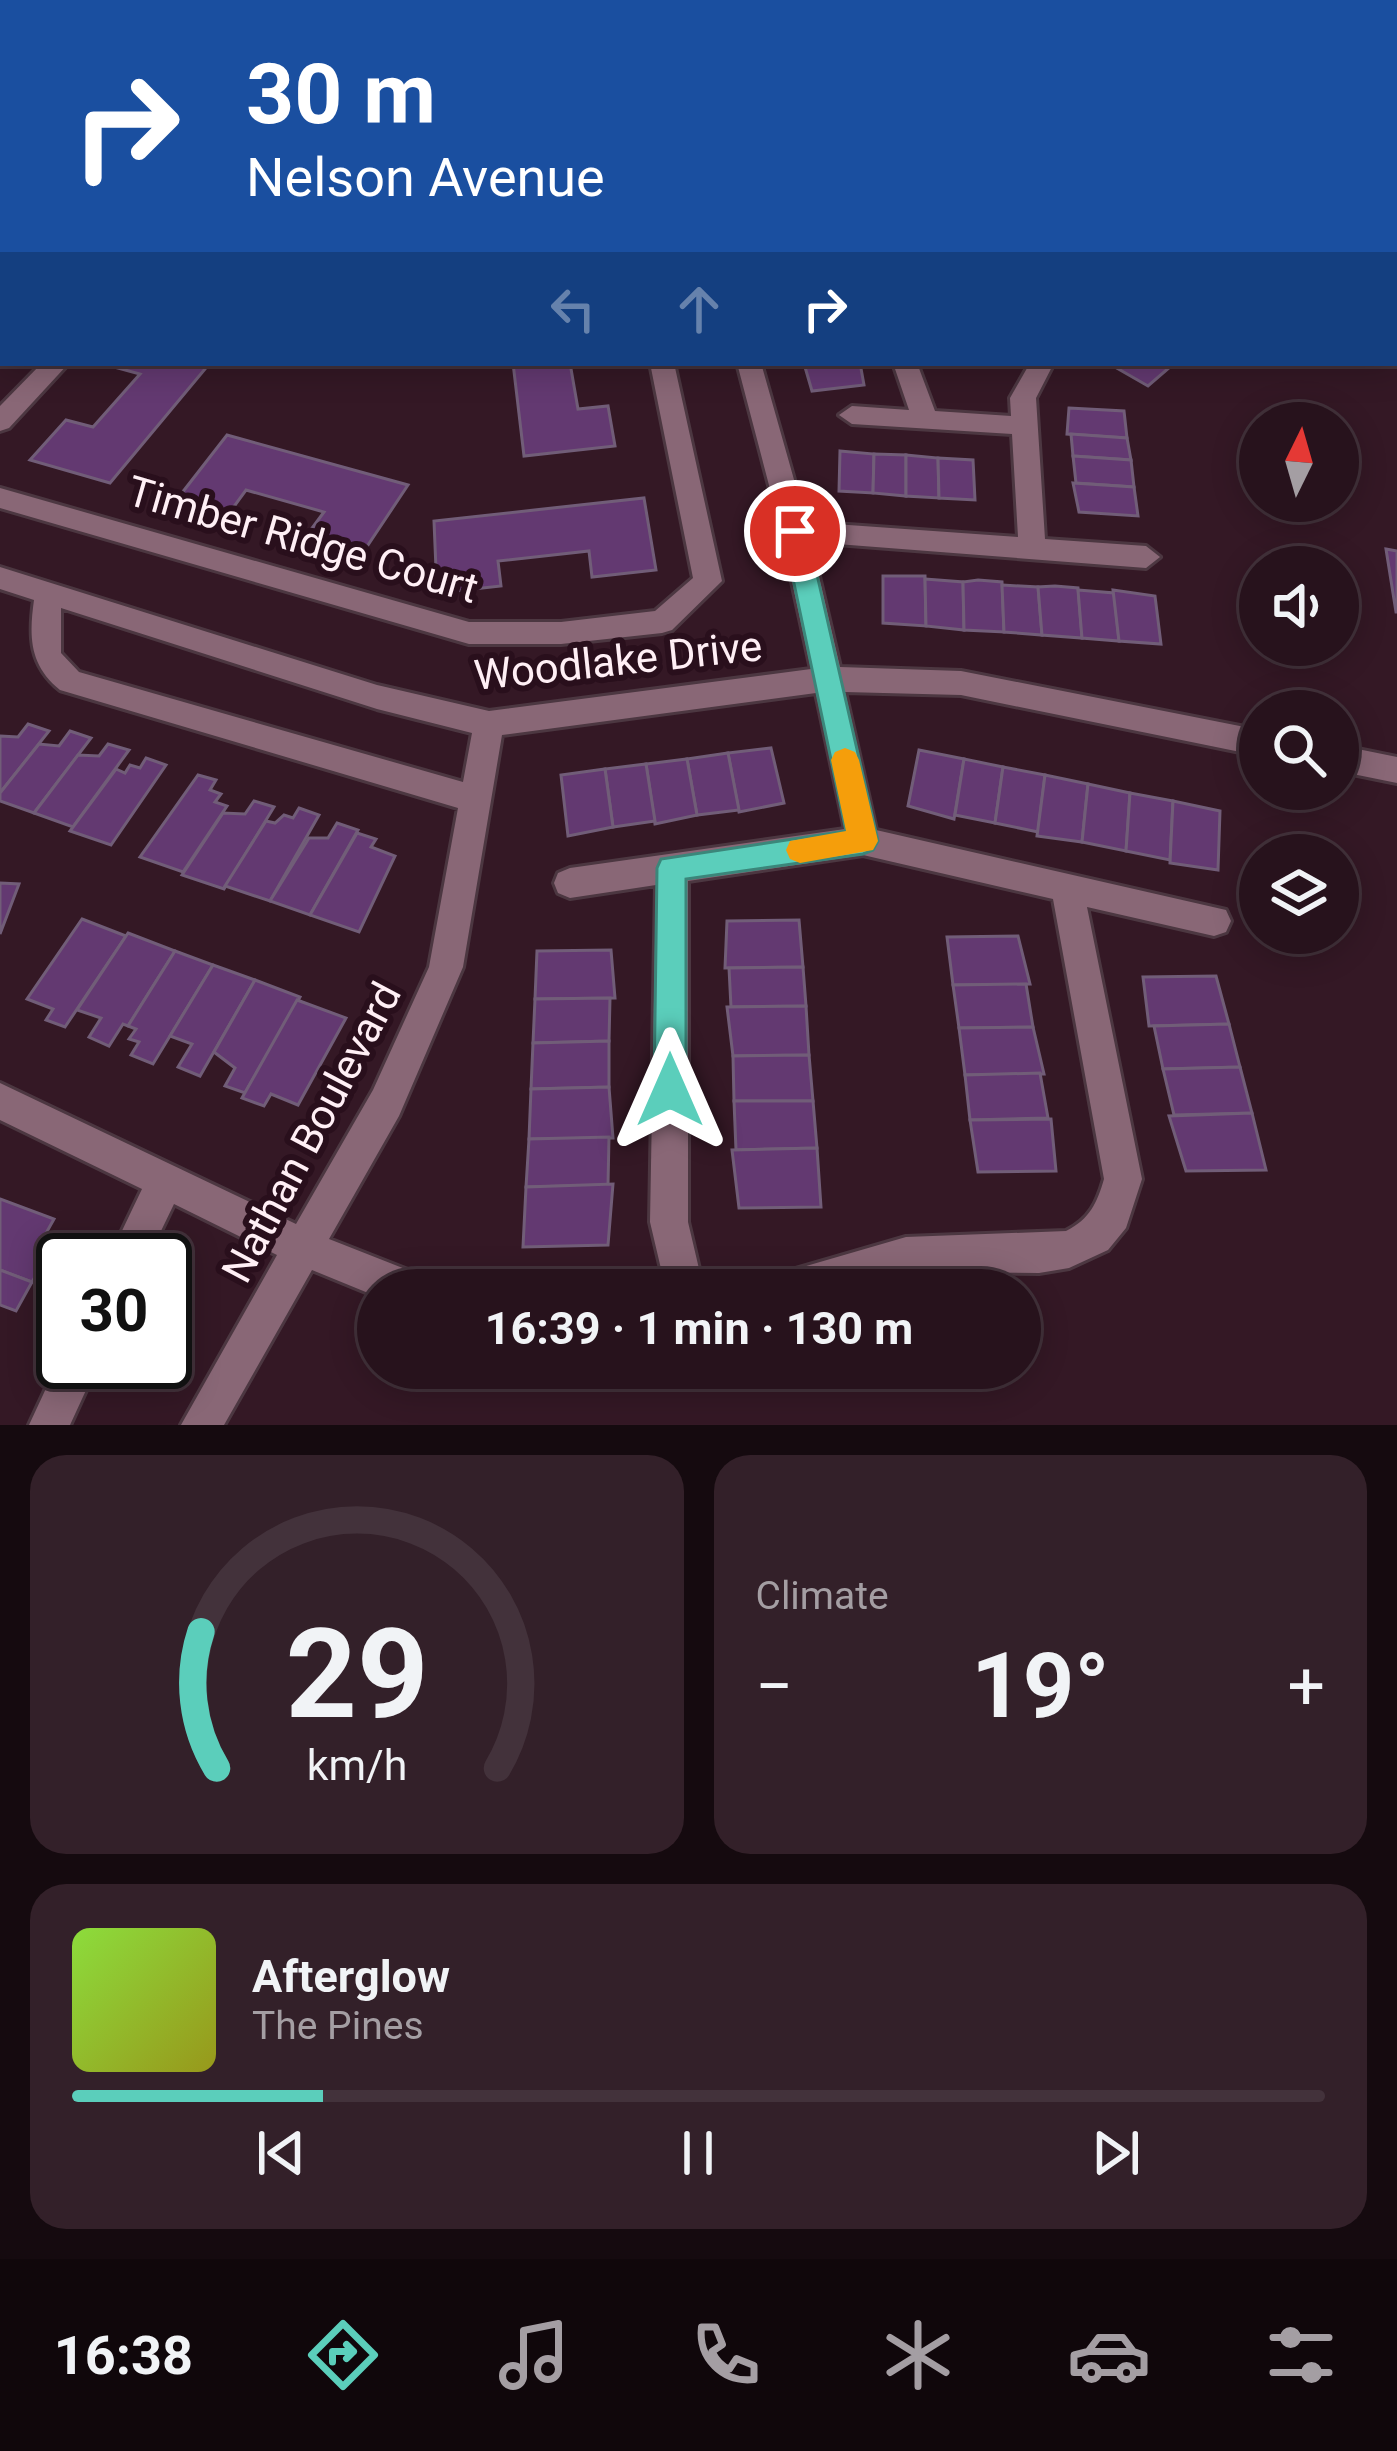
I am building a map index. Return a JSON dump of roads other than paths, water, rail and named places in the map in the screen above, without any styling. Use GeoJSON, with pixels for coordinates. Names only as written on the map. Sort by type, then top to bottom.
{"type":"FeatureCollection","features":[{"type":"Feature","properties":{"kind":"street"},"geometry":{"type":"LineString","coordinates":[[0,422],[54,366]]}},
{"type":"Feature","properties":{"kind":"street","name":"Timber Ridge Court"},"geometry":{"type":"LineString","coordinates":[[0,498],[470,633],[561,633],[662,622],[708,581],[663,366]]}},
{"type":"Feature","properties":{"kind":"street"},"geometry":{"type":"LineString","coordinates":[[750,366],[795,531],[863,841]]}},
{"type":"Feature","properties":{"kind":"street"},"geometry":{"type":"LineString","coordinates":[[906,366],[925,420]]}},
{"type":"Feature","properties":{"kind":"street"},"geometry":{"type":"LineString","coordinates":[[1031,548],[1023,398],[1040,366]]}},
{"type":"Feature","properties":{"kind":"street"},"geometry":{"type":"LineString","coordinates":[[852,415],[1022,426]]}},
{"type":"Feature","properties":{"kind":"street"},"geometry":{"type":"LineString","coordinates":[[795,531],[1146,556]]}},
{"type":"Feature","properties":{"kind":"street","name":"Woodlake Drive"},"geometry":{"type":"LineString","coordinates":[[0,578],[377,698],[489,724],[827,679],[961,683],[1239,739]]}},
{"type":"Feature","properties":{"kind":"street"},"geometry":{"type":"LineString","coordinates":[[49,593],[44,647],[50,666],[70,680],[476,800]]}},
{"type":"Feature","properties":{"kind":"street","name":"Nathan Boulevard"},"geometry":{"type":"LineString","coordinates":[[201,1425],[386,1103],[446,967],[489,724]]}},
{"type":"Feature","properties":{"kind":"street"},"geometry":{"type":"LineString","coordinates":[[1359,762],[1397,770]]}},
{"type":"Feature","properties":{"kind":"street"},"geometry":{"type":"LineString","coordinates":[[570,883],[863,841],[1214,921]]}},
{"type":"Feature","properties":{"kind":"street"},"geometry":{"type":"LineString","coordinates":[[672,868],[669,1222],[680,1269]]}},
{"type":"Feature","properties":{"kind":"street"},"geometry":{"type":"LineString","coordinates":[[861,1269],[909,1255],[1076,1250],[1102,1234],[1119,1210],[1123,1179],[1067,888]]}},
{"type":"Feature","properties":{"kind":"street"},"geometry":{"type":"LineString","coordinates":[[0,1101],[357,1269]]}},
{"type":"Feature","properties":{"kind":"street"},"geometry":{"type":"LineString","coordinates":[[141,1233],[166,1180]]}},
{"type":"Feature","properties":{"kind":"street"},"geometry":{"type":"LineString","coordinates":[[49,1425],[66,1389]]}}]}
